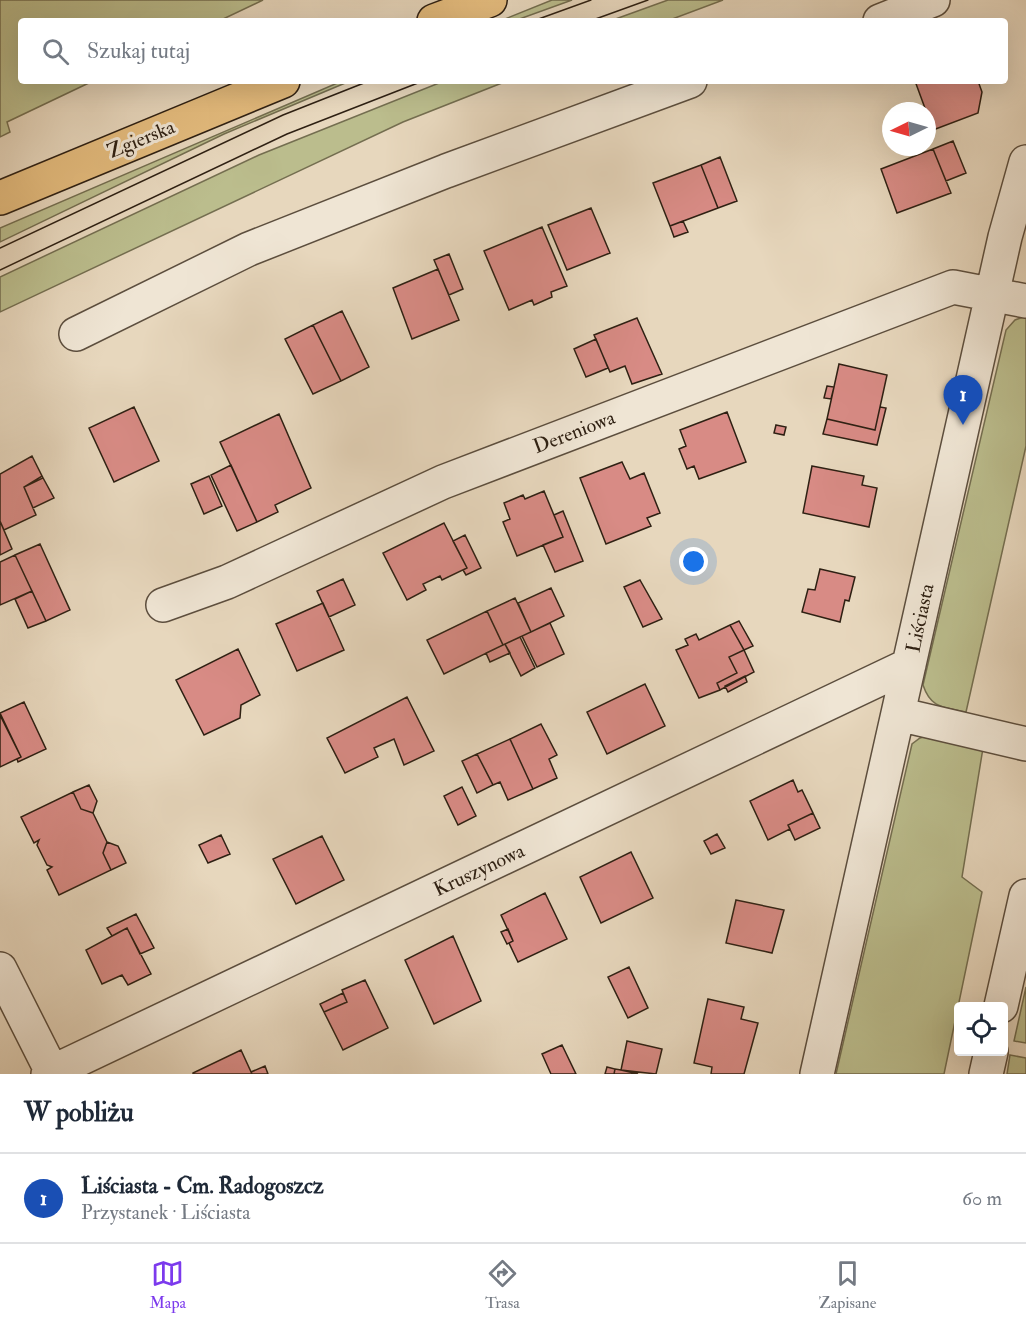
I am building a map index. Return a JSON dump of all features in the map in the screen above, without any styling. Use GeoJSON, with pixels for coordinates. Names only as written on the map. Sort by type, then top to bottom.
{"type":"FeatureCollection","features":[{"type":"Feature","properties":{"kind":"main road"},"geometry":{"type":"LineString","coordinates":[[442,18],[490,0]]}},
{"type":"Feature","properties":{"kind":"main road","name":"Zgierska"},"geometry":{"type":"LineString","coordinates":[[0,198],[276,84]]}},
{"type":"Feature","properties":{"kind":"street"},"geometry":{"type":"LineString","coordinates":[[888,18],[933,0]]}},
{"type":"Feature","properties":{"kind":"street"},"geometry":{"type":"LineString","coordinates":[[76,334],[249,249],[446,171],[682,84]]}},
{"type":"Feature","properties":{"kind":"street","name":"Liściasta"},"geometry":{"type":"LineString","coordinates":[[817,1074],[993,294],[1026,162]]}},
{"type":"Feature","properties":{"kind":"street","name":"Dereniowa"},"geometry":{"type":"LineString","coordinates":[[163,604],[227,582],[443,482],[954,287],[1026,301]]}},
{"type":"Feature","properties":{"kind":"street","name":"Kruszynowa"},"geometry":{"type":"LineString","coordinates":[[51,1073],[909,665]]}},
{"type":"Feature","properties":{"kind":"street"},"geometry":{"type":"LineString","coordinates":[[898,714],[1026,744]]}},
{"type":"Feature","properties":{"kind":"street"},"geometry":{"type":"LineString","coordinates":[[1002,1002],[1026,896]]}},
{"type":"Feature","properties":{"kind":"street"},"geometry":{"type":"LineString","coordinates":[[0,969],[51,1073]]}},
{"type":"Feature","properties":{"kind":"street"},"geometry":{"type":"LineString","coordinates":[[986,1074],[990,1056]]}},
{"type":"Feature","properties":{"kind":"green space"},"geometry":{"type":"Polygon","coordinates":[[[0,0],[263,0],[225,18],[18,18],[18,84],[87,84],[7,122],[10,132],[0,137],[0,0]]]}},
{"type":"Feature","properties":{"kind":"green space"},"geometry":{"type":"Polygon","coordinates":[[[552,0],[572,0],[522,18],[507,18],[552,0]]]}},
{"type":"Feature","properties":{"kind":"green space"},"geometry":{"type":"Polygon","coordinates":[[[668,0],[723,0],[675,18],[618,18],[668,0]]]}},
{"type":"Feature","properties":{"kind":"green space"},"geometry":{"type":"Polygon","coordinates":[[[335,84],[343,84],[224,134],[0,242],[0,228],[335,84]]]}},
{"type":"Feature","properties":{"kind":"green space"},"geometry":{"type":"Polygon","coordinates":[[[436,84],[499,84],[403,122],[0,312],[0,277],[259,155],[436,84]]]}},
{"type":"Feature","properties":{"kind":"green space"},"geometry":{"type":"Polygon","coordinates":[[[1026,316],[1026,446],[966,712],[945,708],[934,703],[923,685],[1006,330],[1015,320],[1026,316]]]}},
{"type":"Feature","properties":{"kind":"green space"},"geometry":{"type":"Polygon","coordinates":[[[930,735],[983,748],[962,877],[982,892],[959,1002],[954,1002],[954,1026],[944,1074],[836,1074],[912,744],[930,735]]]}},
{"type":"Feature","properties":{"kind":"green space"},"geometry":{"type":"Polygon","coordinates":[[[1026,987],[1026,1043],[1014,1041],[1026,987]]]}},
{"type":"Feature","properties":{"kind":"green space"},"geometry":{"type":"Polygon","coordinates":[[[1010,1055],[1026,1058],[1026,1074],[1007,1074],[1010,1055]]]}},
{"type":"Feature","properties":{"kind":"building"},"geometry":{"type":"Polygon","coordinates":[[[916,84],[979,84],[982,92],[978,113],[936,129],[936,102],[923,102],[916,84]]]}},
{"type":"Feature","properties":{"kind":"building"},"geometry":{"type":"Polygon","coordinates":[[[953,141],[966,173],[946,181],[936,156],[936,148],[953,141]]]}},
{"type":"Feature","properties":{"kind":"building"},"geometry":{"type":"Polygon","coordinates":[[[915,156],[936,156],[951,193],[897,213],[881,169],[915,156]]]}},
{"type":"Feature","properties":{"kind":"building"},"geometry":{"type":"Polygon","coordinates":[[[720,157],[737,201],[718,208],[701,165],[720,157]]]}},
{"type":"Feature","properties":{"kind":"building"},"geometry":{"type":"Polygon","coordinates":[[[701,165],[718,208],[670,226],[653,183],[701,165]]]}},
{"type":"Feature","properties":{"kind":"building"},"geometry":{"type":"Polygon","coordinates":[[[591,208],[610,253],[567,270],[548,225],[591,208]]]}},
{"type":"Feature","properties":{"kind":"building"},"geometry":{"type":"Polygon","coordinates":[[[683,221],[688,232],[674,237],[670,226],[683,221]]]}},
{"type":"Feature","properties":{"kind":"building"},"geometry":{"type":"Polygon","coordinates":[[[542,227],[567,286],[551,292],[552,297],[534,305],[532,300],[509,310],[484,251],[542,227]]]}},
{"type":"Feature","properties":{"kind":"building"},"geometry":{"type":"Polygon","coordinates":[[[449,254],[463,289],[449,295],[434,260],[449,254]]]}},
{"type":"Feature","properties":{"kind":"building"},"geometry":{"type":"Polygon","coordinates":[[[438,269],[459,320],[412,339],[393,288],[438,269]]]}},
{"type":"Feature","properties":{"kind":"building"},"geometry":{"type":"Polygon","coordinates":[[[342,311],[369,367],[341,381],[313,325],[342,311]]]}},
{"type":"Feature","properties":{"kind":"building"},"geometry":{"type":"Polygon","coordinates":[[[637,318],[662,374],[632,384],[625,366],[610,372],[594,335],[637,318]]]}},
{"type":"Feature","properties":{"kind":"building"},"geometry":{"type":"Polygon","coordinates":[[[313,325],[341,381],[313,394],[285,339],[313,325]]]}},
{"type":"Feature","properties":{"kind":"building"},"geometry":{"type":"Polygon","coordinates":[[[596,339],[608,368],[586,377],[574,349],[596,339]]]}},
{"type":"Feature","properties":{"kind":"building"},"geometry":{"type":"Polygon","coordinates":[[[839,364],[887,375],[875,430],[827,419],[839,364]]]}},
{"type":"Feature","properties":{"kind":"building"},"geometry":{"type":"Polygon","coordinates":[[[827,386],[834,387],[831,399],[824,398],[827,386]]]}},
{"type":"Feature","properties":{"kind":"building"},"geometry":{"type":"Polygon","coordinates":[[[134,407],[159,461],[114,482],[89,428],[134,407]]]}},
{"type":"Feature","properties":{"kind":"building"},"geometry":{"type":"Polygon","coordinates":[[[880,407],[886,408],[877,445],[823,434],[827,419],[875,430],[880,407]]]}},
{"type":"Feature","properties":{"kind":"building"},"geometry":{"type":"Polygon","coordinates":[[[727,412],[746,462],[699,479],[694,466],[687,469],[679,449],[686,446],[680,430],[727,412]]]}},
{"type":"Feature","properties":{"kind":"building"},"geometry":{"type":"Polygon","coordinates":[[[279,414],[311,488],[275,505],[278,512],[257,522],[220,442],[279,414]]]}},
{"type":"Feature","properties":{"kind":"building"},"geometry":{"type":"Polygon","coordinates":[[[776,425],[786,427],[784,435],[774,433],[776,425]]]}},
{"type":"Feature","properties":{"kind":"building"},"geometry":{"type":"Polygon","coordinates":[[[32,456],[43,478],[24,487],[36,515],[4,530],[0,521],[0,474],[32,456]]]}},
{"type":"Feature","properties":{"kind":"building"},"geometry":{"type":"Polygon","coordinates":[[[622,462],[630,479],[644,473],[660,513],[647,518],[651,526],[606,544],[580,478],[622,462]]]}},
{"type":"Feature","properties":{"kind":"building"},"geometry":{"type":"Polygon","coordinates":[[[231,465],[257,522],[237,531],[211,475],[231,465]]]}},
{"type":"Feature","properties":{"kind":"building"},"geometry":{"type":"Polygon","coordinates":[[[812,466],[864,476],[862,485],[877,488],[869,527],[803,513],[812,466]]]}},
{"type":"Feature","properties":{"kind":"building"},"geometry":{"type":"Polygon","coordinates":[[[42,476],[54,498],[33,508],[24,487],[42,476]]]}},
{"type":"Feature","properties":{"kind":"building"},"geometry":{"type":"Polygon","coordinates":[[[209,476],[222,506],[204,514],[191,484],[209,476]]]}},
{"type":"Feature","properties":{"kind":"building"},"geometry":{"type":"Polygon","coordinates":[[[544,491],[563,537],[517,556],[503,522],[510,519],[504,503],[523,495],[525,499],[544,491]]]}},
{"type":"Feature","properties":{"kind":"building"},"geometry":{"type":"Polygon","coordinates":[[[563,511],[583,561],[555,572],[543,545],[563,537],[554,515],[563,511]]]}},
{"type":"Feature","properties":{"kind":"building"},"geometry":{"type":"Polygon","coordinates":[[[0,521],[12,549],[0,555],[0,521]]]}},
{"type":"Feature","properties":{"kind":"building"},"geometry":{"type":"Polygon","coordinates":[[[444,523],[467,568],[442,580],[440,576],[423,584],[426,590],[407,600],[383,553],[444,523]]]}},
{"type":"Feature","properties":{"kind":"building"},"geometry":{"type":"Polygon","coordinates":[[[465,535],[481,568],[466,575],[463,570],[467,568],[453,541],[465,535]]]}},
{"type":"Feature","properties":{"kind":"building"},"geometry":{"type":"Polygon","coordinates":[[[40,544],[70,610],[46,621],[15,555],[40,544]]]}},
{"type":"Feature","properties":{"kind":"building"},"geometry":{"type":"Polygon","coordinates":[[[15,555],[32,591],[0,605],[0,562],[15,555]]]}},
{"type":"Feature","properties":{"kind":"building"},"geometry":{"type":"Polygon","coordinates":[[[820,569],[855,577],[849,601],[845,600],[840,622],[802,612],[808,589],[815,590],[820,569]]]}},
{"type":"Feature","properties":{"kind":"building"},"geometry":{"type":"Polygon","coordinates":[[[343,579],[355,605],[329,617],[317,591],[343,579]]]}},
{"type":"Feature","properties":{"kind":"building"},"geometry":{"type":"Polygon","coordinates":[[[640,580],[662,619],[643,627],[624,587],[640,580]]]}},
{"type":"Feature","properties":{"kind":"building"},"geometry":{"type":"Polygon","coordinates":[[[551,588],[564,616],[531,632],[518,603],[551,588]]]}},
{"type":"Feature","properties":{"kind":"building"},"geometry":{"type":"Polygon","coordinates":[[[32,591],[46,621],[28,628],[15,599],[32,591]]]}},
{"type":"Feature","properties":{"kind":"building"},"geometry":{"type":"Polygon","coordinates":[[[515,598],[531,632],[503,645],[487,611],[515,598]]]}},
{"type":"Feature","properties":{"kind":"building"},"geometry":{"type":"Polygon","coordinates":[[[323,603],[344,650],[297,671],[276,624],[323,603]]]}},
{"type":"Feature","properties":{"kind":"building"},"geometry":{"type":"Polygon","coordinates":[[[487,611],[503,645],[444,674],[427,640],[487,611]]]}},
{"type":"Feature","properties":{"kind":"building"},"geometry":{"type":"Polygon","coordinates":[[[739,621],[753,646],[744,650],[730,625],[739,621]]]}},
{"type":"Feature","properties":{"kind":"building"},"geometry":{"type":"Polygon","coordinates":[[[550,623],[564,654],[537,667],[522,636],[550,623]]]}},
{"type":"Feature","properties":{"kind":"building"},"geometry":{"type":"Polygon","coordinates":[[[730,625],[744,650],[729,657],[737,673],[717,683],[720,690],[699,698],[676,650],[688,645],[685,639],[696,634],[699,640],[730,625]]]}},
{"type":"Feature","properties":{"kind":"building"},"geometry":{"type":"Polygon","coordinates":[[[520,637],[535,668],[521,676],[505,644],[520,637]]]}},
{"type":"Feature","properties":{"kind":"building"},"geometry":{"type":"Polygon","coordinates":[[[505,644],[510,653],[490,662],[486,653],[505,644]]]}},
{"type":"Feature","properties":{"kind":"building"},"geometry":{"type":"Polygon","coordinates":[[[238,649],[260,695],[241,705],[240,718],[204,735],[176,680],[238,649]]]}},
{"type":"Feature","properties":{"kind":"building"},"geometry":{"type":"Polygon","coordinates":[[[744,650],[754,672],[720,690],[717,683],[737,673],[729,657],[744,650]]]}},
{"type":"Feature","properties":{"kind":"building"},"geometry":{"type":"Polygon","coordinates":[[[745,676],[747,682],[728,692],[725,686],[745,676]]]}},
{"type":"Feature","properties":{"kind":"building"},"geometry":{"type":"Polygon","coordinates":[[[645,684],[665,726],[607,754],[587,712],[645,684]]]}},
{"type":"Feature","properties":{"kind":"building"},"geometry":{"type":"Polygon","coordinates":[[[407,697],[434,751],[404,765],[394,739],[374,748],[378,757],[345,773],[327,738],[407,697]]]}},
{"type":"Feature","properties":{"kind":"building"},"geometry":{"type":"Polygon","coordinates":[[[24,702],[46,749],[18,762],[17,759],[21,757],[0,713],[24,702]]]}},
{"type":"Feature","properties":{"kind":"building"},"geometry":{"type":"Polygon","coordinates":[[[0,715],[21,757],[0,767],[0,715]]]}},
{"type":"Feature","properties":{"kind":"building"},"geometry":{"type":"Polygon","coordinates":[[[541,724],[557,755],[549,759],[557,778],[533,789],[510,739],[541,724]]]}},
{"type":"Feature","properties":{"kind":"building"},"geometry":{"type":"Polygon","coordinates":[[[510,739],[533,789],[508,800],[500,782],[493,785],[477,754],[510,739]]]}},
{"type":"Feature","properties":{"kind":"building"},"geometry":{"type":"Polygon","coordinates":[[[477,754],[493,785],[477,793],[462,761],[477,754]]]}},
{"type":"Feature","properties":{"kind":"building"},"geometry":{"type":"Polygon","coordinates":[[[793,780],[798,792],[802,790],[813,813],[788,825],[790,829],[768,840],[750,801],[793,780]]]}},
{"type":"Feature","properties":{"kind":"building"},"geometry":{"type":"Polygon","coordinates":[[[89,785],[97,801],[93,813],[81,809],[73,792],[89,785]]]}},
{"type":"Feature","properties":{"kind":"building"},"geometry":{"type":"Polygon","coordinates":[[[462,787],[476,816],[458,825],[444,796],[462,787]]]}},
{"type":"Feature","properties":{"kind":"building"},"geometry":{"type":"Polygon","coordinates":[[[73,792],[81,809],[93,813],[107,842],[103,853],[111,870],[59,895],[47,870],[52,867],[47,865],[37,845],[39,840],[34,843],[21,817],[73,792]]]}},
{"type":"Feature","properties":{"kind":"building"},"geometry":{"type":"Polygon","coordinates":[[[813,813],[820,828],[795,840],[788,825],[813,813]]]}},
{"type":"Feature","properties":{"kind":"building"},"geometry":{"type":"Polygon","coordinates":[[[717,834],[725,848],[711,854],[704,841],[717,834]]]}},
{"type":"Feature","properties":{"kind":"building"},"geometry":{"type":"Polygon","coordinates":[[[221,835],[230,854],[208,863],[199,845],[221,835]]]}},
{"type":"Feature","properties":{"kind":"building"},"geometry":{"type":"Polygon","coordinates":[[[322,836],[344,880],[296,904],[273,859],[322,836]]]}},
{"type":"Feature","properties":{"kind":"building"},"geometry":{"type":"Polygon","coordinates":[[[107,842],[118,846],[126,863],[111,870],[103,853],[107,842]]]}},
{"type":"Feature","properties":{"kind":"building"},"geometry":{"type":"Polygon","coordinates":[[[631,852],[653,898],[601,923],[580,877],[631,852]]]}},
{"type":"Feature","properties":{"kind":"building"},"geometry":{"type":"Polygon","coordinates":[[[545,893],[567,939],[518,962],[509,943],[513,941],[501,915],[545,893]]]}},
{"type":"Feature","properties":{"kind":"building"},"geometry":{"type":"Polygon","coordinates":[[[736,900],[784,910],[772,953],[726,943],[736,900]]]}},
{"type":"Feature","properties":{"kind":"building"},"geometry":{"type":"Polygon","coordinates":[[[136,914],[154,948],[140,954],[127,928],[112,936],[107,928],[136,914]]]}},
{"type":"Feature","properties":{"kind":"building"},"geometry":{"type":"Polygon","coordinates":[[[127,928],[151,974],[128,985],[122,975],[102,984],[86,950],[127,928]]]}},
{"type":"Feature","properties":{"kind":"building"},"geometry":{"type":"Polygon","coordinates":[[[508,929],[513,941],[507,944],[501,932],[508,929]]]}},
{"type":"Feature","properties":{"kind":"building"},"geometry":{"type":"Polygon","coordinates":[[[453,936],[481,1001],[434,1024],[405,960],[453,936]]]}},
{"type":"Feature","properties":{"kind":"building"},"geometry":{"type":"Polygon","coordinates":[[[629,967],[648,1008],[628,1018],[608,977],[629,967]]]}},
{"type":"Feature","properties":{"kind":"building"},"geometry":{"type":"Polygon","coordinates":[[[365,980],[388,1028],[343,1050],[324,1012],[347,1002],[342,990],[365,980]]]}},
{"type":"Feature","properties":{"kind":"building"},"geometry":{"type":"Polygon","coordinates":[[[343,993],[347,1002],[324,1012],[320,1004],[343,993]]]}},
{"type":"Feature","properties":{"kind":"building"},"geometry":{"type":"Polygon","coordinates":[[[708,999],[744,1007],[741,1019],[758,1023],[744,1074],[711,1074],[712,1067],[694,1063],[708,999]]]}},
{"type":"Feature","properties":{"kind":"building"},"geometry":{"type":"Polygon","coordinates":[[[627,1041],[662,1049],[656,1074],[621,1070],[627,1041]]]}},
{"type":"Feature","properties":{"kind":"building"},"geometry":{"type":"Polygon","coordinates":[[[562,1045],[576,1074],[551,1074],[542,1054],[562,1045]]]}},
{"type":"Feature","properties":{"kind":"building"},"geometry":{"type":"Polygon","coordinates":[[[241,1050],[252,1074],[193,1074],[193,1073],[241,1050]]]}},
{"type":"Feature","properties":{"kind":"building"},"geometry":{"type":"Polygon","coordinates":[[[265,1066],[268,1074],[252,1074],[251,1072],[265,1066]]]}},
{"type":"Feature","properties":{"kind":"building"},"geometry":{"type":"Polygon","coordinates":[[[607,1067],[615,1069],[614,1074],[605,1074],[607,1067]]]}},
{"type":"Feature","properties":{"kind":"building"},"geometry":{"type":"Polygon","coordinates":[[[615,1069],[621,1070],[638,1074],[614,1074],[615,1069]]]}},
{"type":"Feature","properties":{"kind":"tram line"},"geometry":{"type":"LineString","coordinates":[[541,18],[591,0]]}},
{"type":"Feature","properties":{"kind":"tram line"},"geometry":{"type":"LineString","coordinates":[[598,18],[648,0]]}},
{"type":"Feature","properties":{"kind":"tram line"},"geometry":{"type":"LineString","coordinates":[[0,248],[283,115],[361,84]]}},
{"type":"Feature","properties":{"kind":"tram line"},"geometry":{"type":"LineString","coordinates":[[0,270],[287,134],[415,84]]}},
{"type":"Feature","properties":{"kind":"place","name":"Liściasta - Cm. Radogoszcz"},"geometry":{"type":"Point","coordinates":[963,425]}}]}
